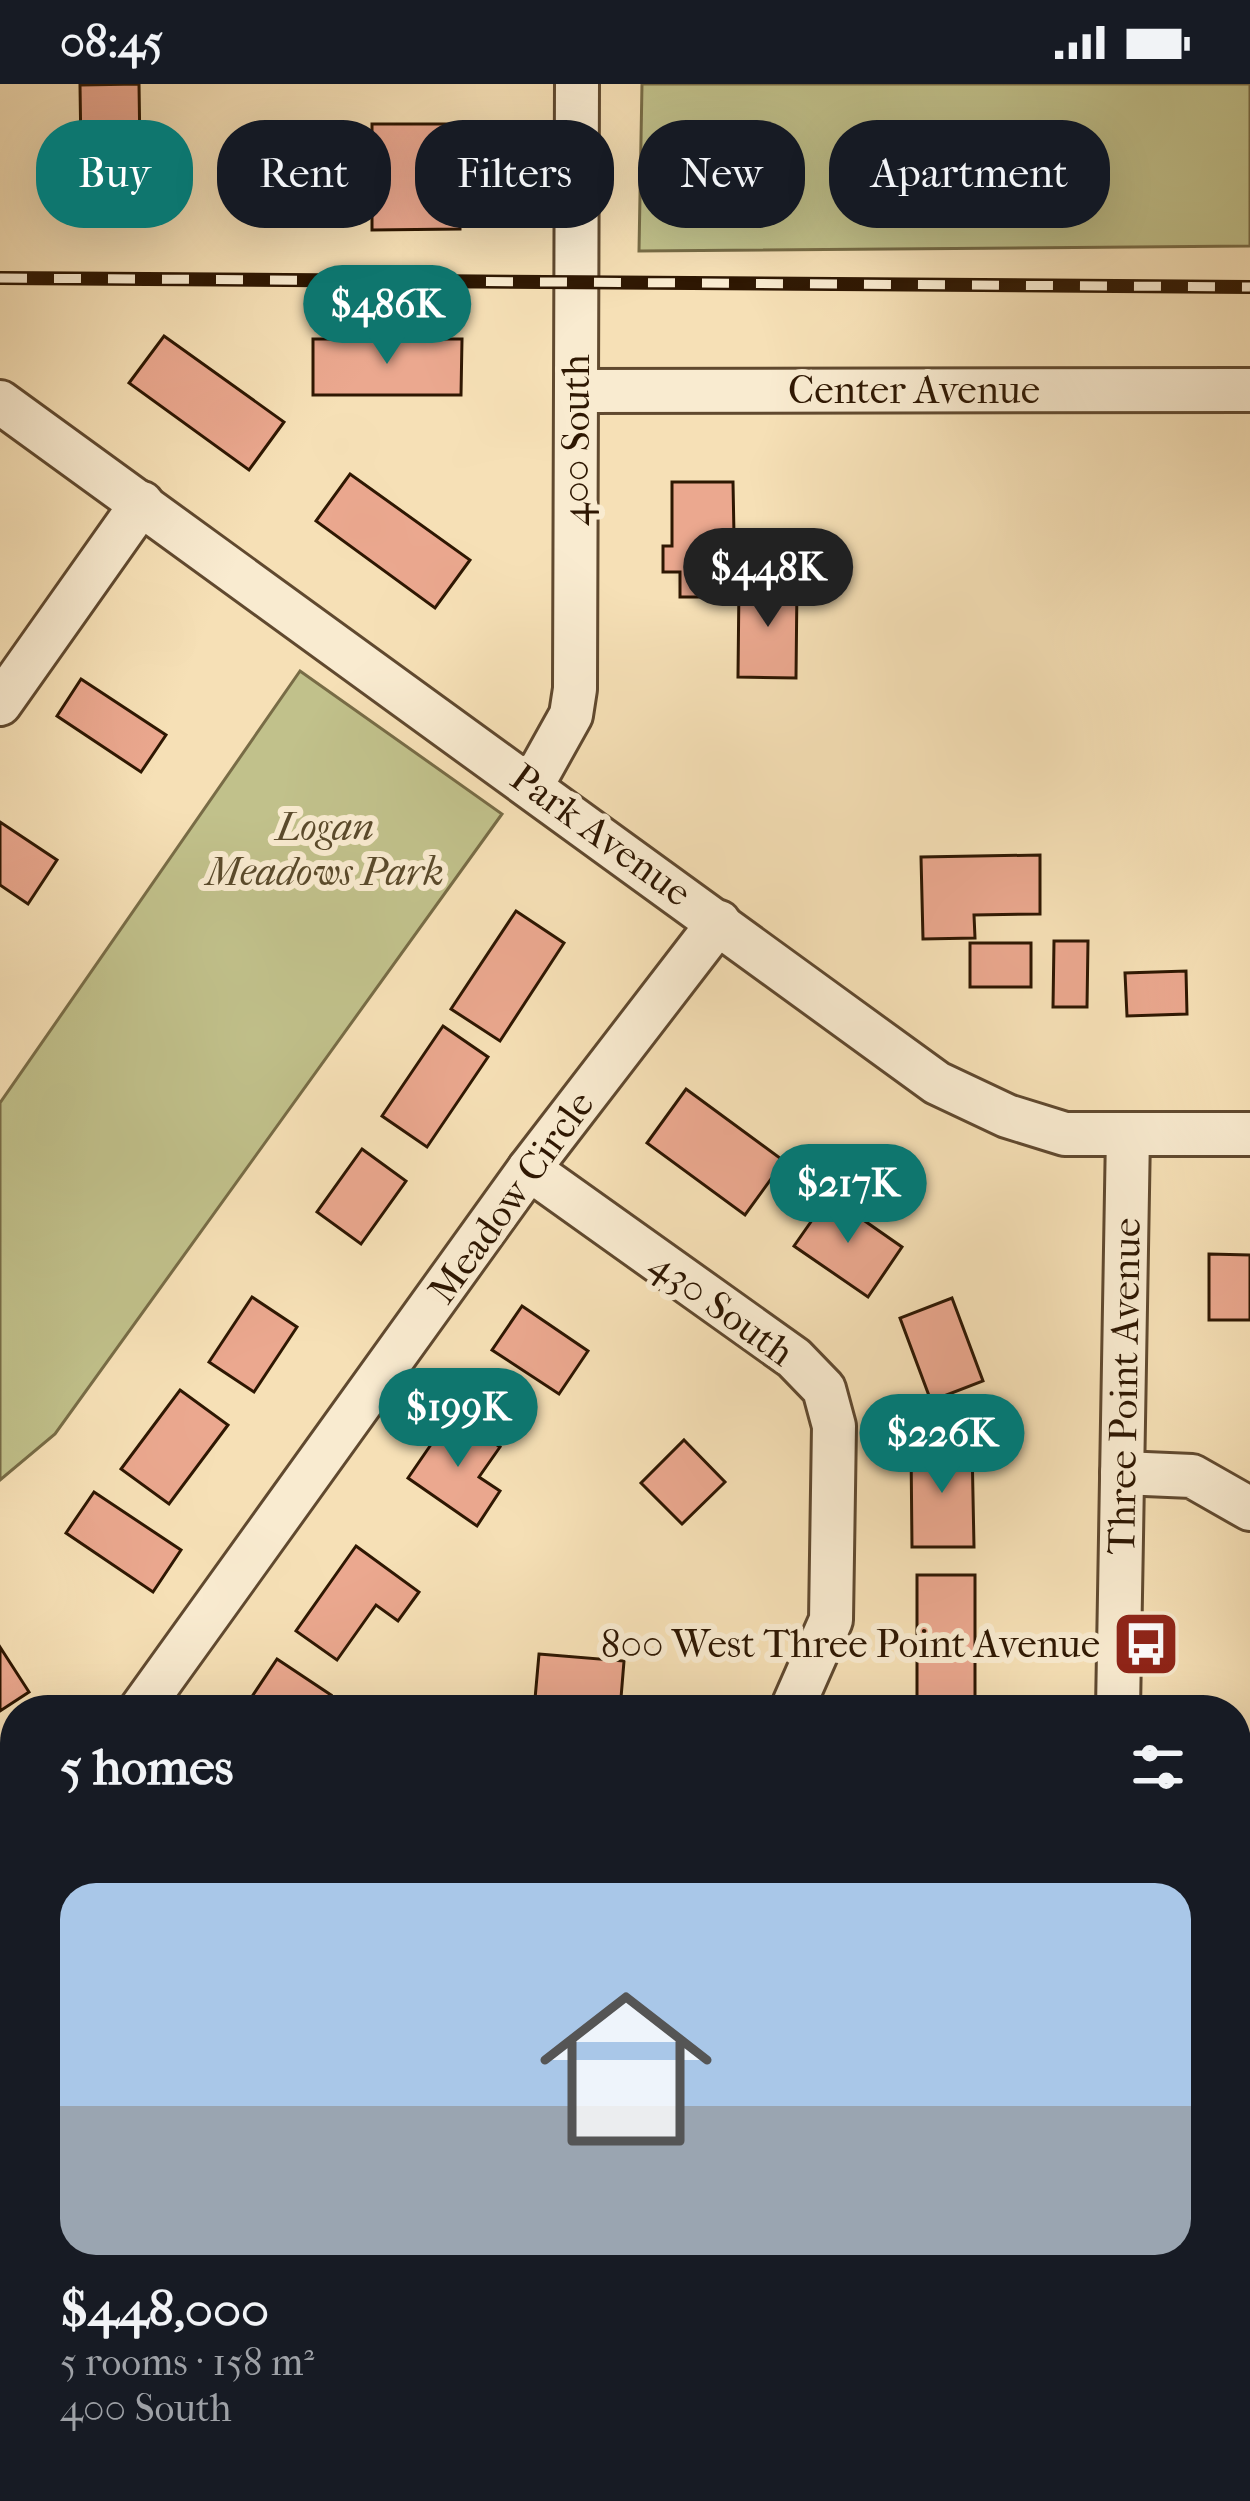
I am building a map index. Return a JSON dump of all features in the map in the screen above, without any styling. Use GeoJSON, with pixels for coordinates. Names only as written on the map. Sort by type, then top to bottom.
{"type":"FeatureCollection","features":[{"type":"Feature","properties":{"kind":"street","name":"400 South"},"geometry":{"type":"LineString","coordinates":[[532,785],[571,716],[574,689],[577,84]]}},
{"type":"Feature","properties":{"kind":"street","name":"Center Avenue"},"geometry":{"type":"LineString","coordinates":[[577,391],[1250,390]]}},
{"type":"Feature","properties":{"kind":"street","name":"Park Avenue"},"geometry":{"type":"LineString","coordinates":[[0,401],[937,1083],[1007,1116],[1065,1134],[1250,1134]]}},
{"type":"Feature","properties":{"kind":"street"},"geometry":{"type":"LineString","coordinates":[[0,704],[142,503]]}},
{"type":"Feature","properties":{"kind":"street","name":"Meadow Circle"},"geometry":{"type":"LineString","coordinates":[[151,1695],[529,1169],[719,922]]}},
{"type":"Feature","properties":{"kind":"street","name":"Three Point Avenue"},"geometry":{"type":"LineString","coordinates":[[1118,1695],[1128,1134]]}},
{"type":"Feature","properties":{"kind":"street","name":"430 South"},"geometry":{"type":"LineString","coordinates":[[529,1169],[794,1358],[824,1389],[833,1426],[831,1620],[798,1695]]}},
{"type":"Feature","properties":{"kind":"street"},"geometry":{"type":"LineString","coordinates":[[1122,1473],[1192,1476],[1250,1509]]}},
{"type":"Feature","properties":{"kind":"green space"},"geometry":{"type":"Polygon","coordinates":[[[642,84],[1250,84],[1250,246],[639,251],[639,228],[805,228],[805,120],[641,120],[642,84]]]}},
{"type":"Feature","properties":{"kind":"green space","name":"Logan Meadows Park"},"geometry":{"type":"Polygon","coordinates":[[[300,671],[502,814],[55,1434],[0,1480],[0,1103],[300,671]]]}},
{"type":"Feature","properties":{"kind":"building"},"geometry":{"type":"Polygon","coordinates":[[[139,84],[140,120],[81,120],[80,85],[139,84]]]}},
{"type":"Feature","properties":{"kind":"building"},"geometry":{"type":"Polygon","coordinates":[[[391,124],[415,124],[415,228],[460,229],[372,230],[391,228],[391,124]]]}},
{"type":"Feature","properties":{"kind":"building"},"geometry":{"type":"Polygon","coordinates":[[[164,336],[284,422],[249,470],[129,383],[164,336]]]}},
{"type":"Feature","properties":{"kind":"building"},"geometry":{"type":"Polygon","coordinates":[[[313,339],[462,339],[461,395],[313,395],[313,339]]]}},
{"type":"Feature","properties":{"kind":"building"},"geometry":{"type":"Polygon","coordinates":[[[350,474],[470,560],[435,608],[316,521],[350,474]]]}},
{"type":"Feature","properties":{"kind":"building"},"geometry":{"type":"Polygon","coordinates":[[[672,482],[733,482],[734,536],[772,536],[772,574],[733,574],[733,597],[680,597],[680,572],[663,572],[663,546],[672,546],[672,482]]]}},
{"type":"Feature","properties":{"kind":"building"},"geometry":{"type":"Polygon","coordinates":[[[739,583],[797,584],[796,678],[738,677],[739,583]]]}},
{"type":"Feature","properties":{"kind":"building"},"geometry":{"type":"Polygon","coordinates":[[[81,679],[166,735],[141,772],[57,716],[81,679]]]}},
{"type":"Feature","properties":{"kind":"building"},"geometry":{"type":"Polygon","coordinates":[[[0,822],[57,860],[28,904],[0,885],[0,822]]]}},
{"type":"Feature","properties":{"kind":"building"},"geometry":{"type":"Polygon","coordinates":[[[1040,855],[1040,914],[974,915],[975,938],[923,939],[921,857],[1040,855]]]}},
{"type":"Feature","properties":{"kind":"building"},"geometry":{"type":"Polygon","coordinates":[[[516,911],[564,943],[500,1041],[451,1009],[516,911]]]}},
{"type":"Feature","properties":{"kind":"building"},"geometry":{"type":"Polygon","coordinates":[[[1054,941],[1088,941],[1087,1007],[1053,1007],[1054,941]]]}},
{"type":"Feature","properties":{"kind":"building"},"geometry":{"type":"Polygon","coordinates":[[[970,943],[1031,943],[1031,987],[970,987],[970,943]]]}},
{"type":"Feature","properties":{"kind":"building"},"geometry":{"type":"Polygon","coordinates":[[[1186,971],[1187,1014],[1127,1016],[1125,973],[1186,971]]]}},
{"type":"Feature","properties":{"kind":"building"},"geometry":{"type":"Polygon","coordinates":[[[443,1026],[488,1057],[427,1147],[382,1116],[443,1026]]]}},
{"type":"Feature","properties":{"kind":"building"},"geometry":{"type":"Polygon","coordinates":[[[686,1089],[784,1161],[745,1215],[647,1143],[686,1089]]]}},
{"type":"Feature","properties":{"kind":"building"},"geometry":{"type":"Polygon","coordinates":[[[362,1149],[406,1181],[361,1244],[317,1212],[362,1149]]]}},
{"type":"Feature","properties":{"kind":"building"},"geometry":{"type":"Polygon","coordinates":[[[829,1196],[902,1247],[868,1297],[794,1246],[829,1196]]]}},
{"type":"Feature","properties":{"kind":"building"},"geometry":{"type":"Polygon","coordinates":[[[1209,1254],[1250,1255],[1250,1320],[1209,1320],[1209,1254]]]}},
{"type":"Feature","properties":{"kind":"building"},"geometry":{"type":"Polygon","coordinates":[[[252,1297],[297,1327],[254,1392],[209,1362],[252,1297]]]}},
{"type":"Feature","properties":{"kind":"building"},"geometry":{"type":"Polygon","coordinates":[[[952,1298],[983,1381],[931,1401],[900,1318],[952,1298]]]}},
{"type":"Feature","properties":{"kind":"building"},"geometry":{"type":"Polygon","coordinates":[[[522,1306],[588,1351],[559,1394],[492,1350],[522,1306]]]}},
{"type":"Feature","properties":{"kind":"building"},"geometry":{"type":"Polygon","coordinates":[[[180,1390],[228,1425],[169,1504],[121,1469],[180,1390]]]}},
{"type":"Feature","properties":{"kind":"building"},"geometry":{"type":"Polygon","coordinates":[[[452,1414],[500,1447],[479,1477],[500,1491],[477,1526],[408,1478],[452,1414]]]}},
{"type":"Feature","properties":{"kind":"building"},"geometry":{"type":"Polygon","coordinates":[[[684,1440],[725,1482],[682,1524],[641,1483],[684,1440]]]}},
{"type":"Feature","properties":{"kind":"building"},"geometry":{"type":"Polygon","coordinates":[[[972,1445],[974,1547],[912,1547],[911,1446],[972,1445]]]}},
{"type":"Feature","properties":{"kind":"building"},"geometry":{"type":"Polygon","coordinates":[[[94,1492],[181,1550],[153,1592],[66,1533],[94,1492]]]}},
{"type":"Feature","properties":{"kind":"building"},"geometry":{"type":"Polygon","coordinates":[[[356,1546],[419,1592],[398,1621],[376,1605],[337,1660],[296,1631],[356,1546]]]}},
{"type":"Feature","properties":{"kind":"building"},"geometry":{"type":"Polygon","coordinates":[[[917,1575],[975,1575],[975,1695],[917,1695],[917,1575]]]}},
{"type":"Feature","properties":{"kind":"building"},"geometry":{"type":"Polygon","coordinates":[[[0,1647],[29,1692],[0,1695],[0,1647]]]}},
{"type":"Feature","properties":{"kind":"building"},"geometry":{"type":"Polygon","coordinates":[[[539,1654],[624,1661],[621,1695],[535,1695],[539,1654]]]}},
{"type":"Feature","properties":{"kind":"building"},"geometry":{"type":"Polygon","coordinates":[[[277,1659],[331,1695],[253,1695],[277,1659]]]}},
{"type":"Feature","properties":{"kind":"railway"},"geometry":{"type":"LineString","coordinates":[[0,278],[1250,287]]}},
{"type":"Feature","properties":{"kind":"place","name":"800 West Three Point Avenue"},"geometry":{"type":"Point","coordinates":[1146,1644]}}]}
